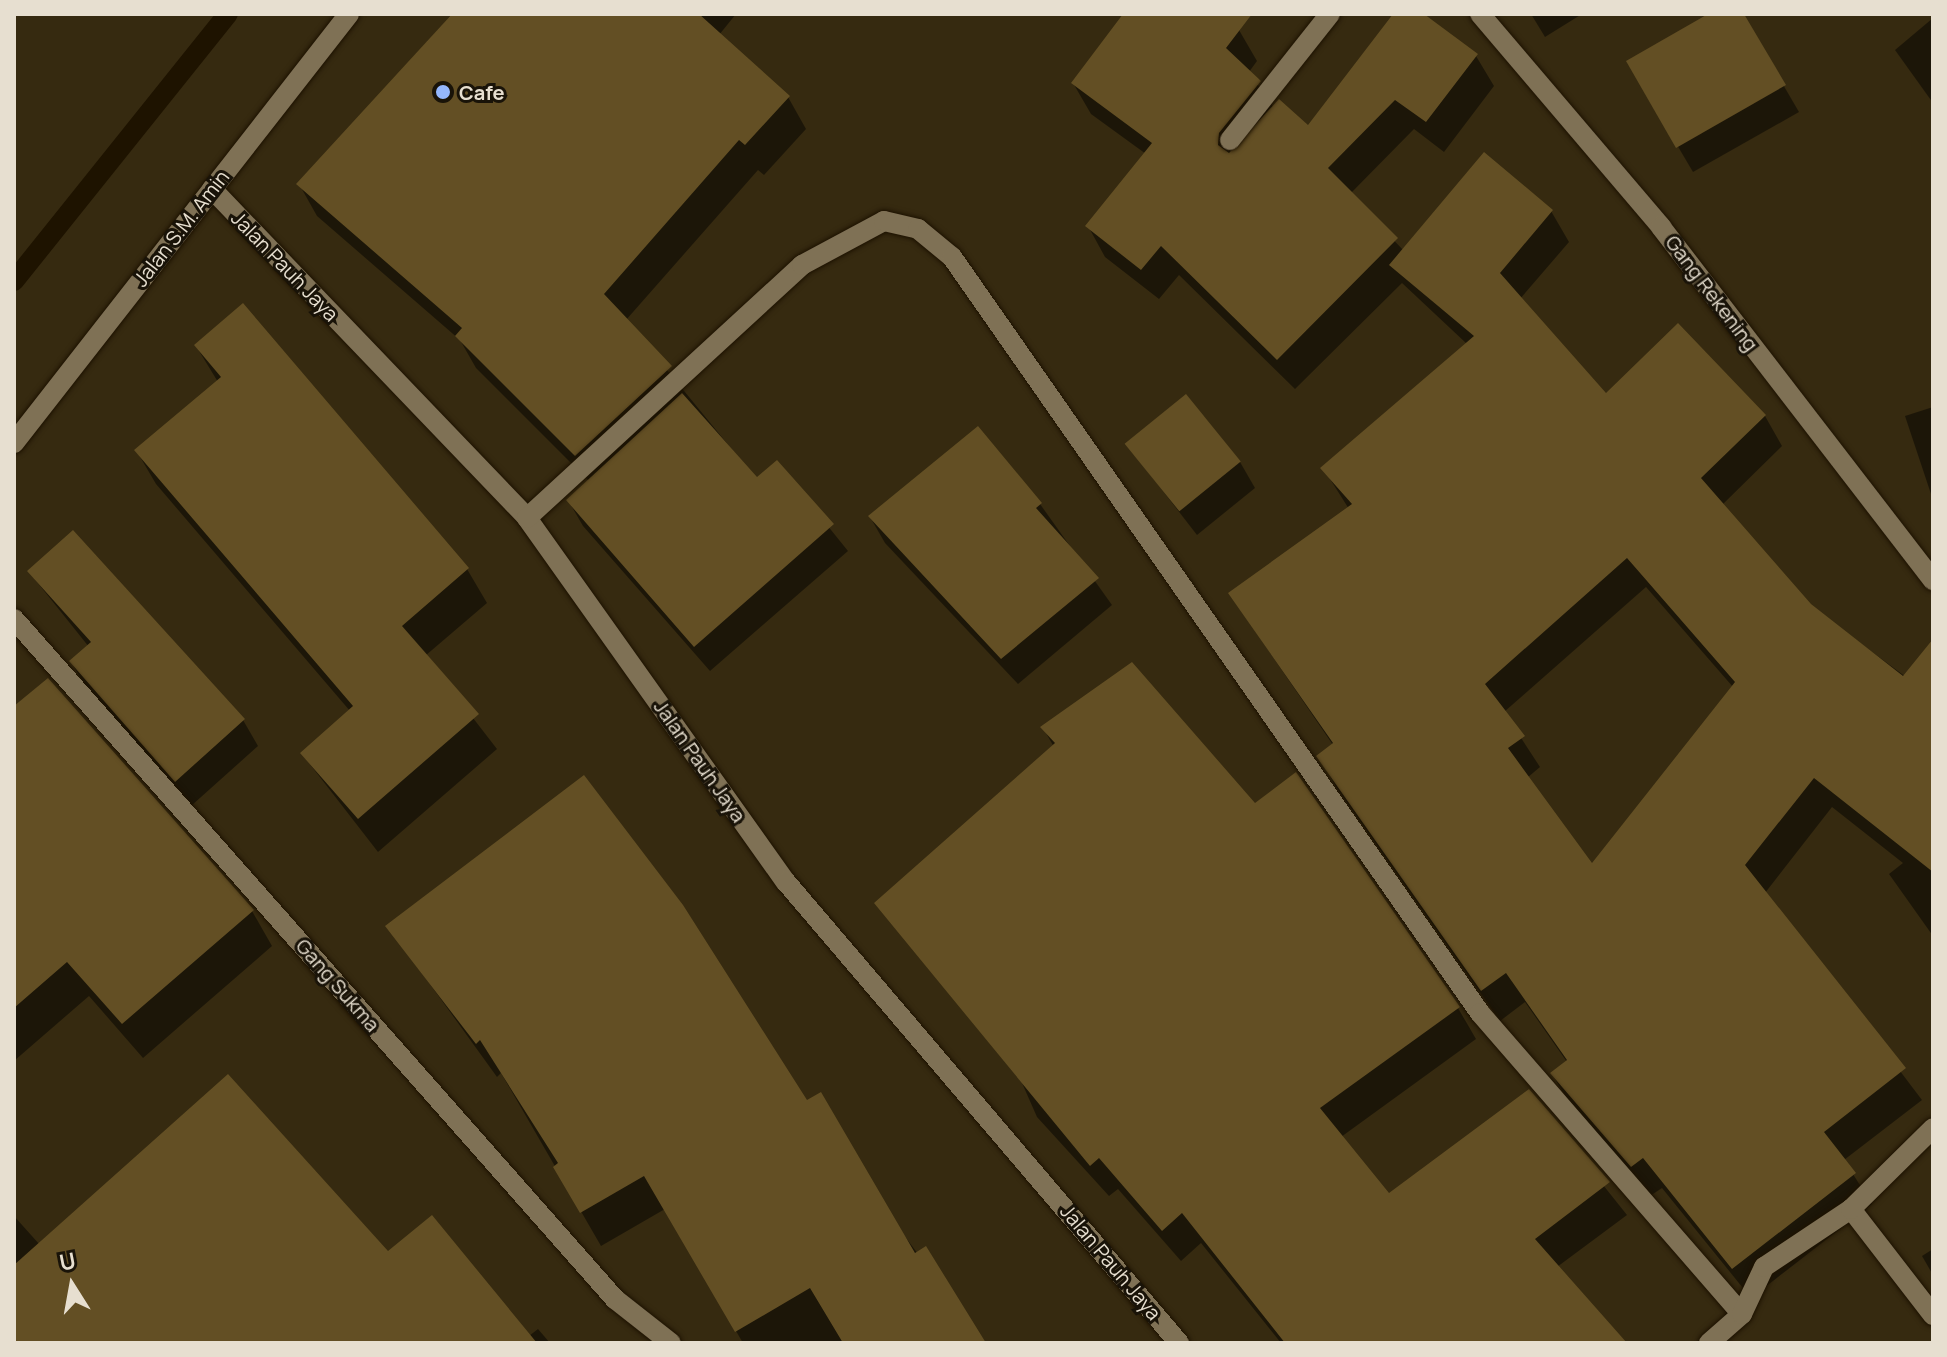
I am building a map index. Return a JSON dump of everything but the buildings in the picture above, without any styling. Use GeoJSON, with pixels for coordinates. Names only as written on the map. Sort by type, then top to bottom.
{"type":"FeatureCollection","features":[{"type":"Feature","properties":{"kind":"street","name":"Jalan S.M. Amin"},"geometry":{"type":"LineString","coordinates":[[14,443],[349,14]]}},
{"type":"Feature","properties":{"kind":"street"},"geometry":{"type":"LineString","coordinates":[[1230,140],[1330,14]]}},
{"type":"Feature","properties":{"kind":"street","name":"Gang Rekening"},"geometry":{"type":"LineString","coordinates":[[1480,14],[1661,227],[1933,580]]}},
{"type":"Feature","properties":{"kind":"street","name":"Jalan Pauh Jaya"},"geometry":{"type":"LineString","coordinates":[[212,189],[527,518],[786,882],[1179,1343]]}},
{"type":"Feature","properties":{"kind":"street"},"geometry":{"type":"LineString","coordinates":[[527,518],[802,265],[884,221],[918,229],[952,257],[1480,1013],[1742,1314]]}},
{"type":"Feature","properties":{"kind":"street","name":"Gang Sukma"},"geometry":{"type":"LineString","coordinates":[[14,619],[615,1299],[671,1343]]}},
{"type":"Feature","properties":{"kind":"street"},"geometry":{"type":"LineString","coordinates":[[1709,1343],[1742,1314],[1764,1267],[1851,1209],[1933,1128]]}},
{"type":"Feature","properties":{"kind":"street"},"geometry":{"type":"LineString","coordinates":[[1851,1209],[1933,1315]]}},
{"type":"Feature","properties":{"kind":"waterway"},"geometry":{"type":"LineString","coordinates":[[14,281],[228,14]]}},
{"type":"Feature","properties":{"kind":"place","name":"Cafe"},"geometry":{"type":"Point","coordinates":[443,92]}}]}
